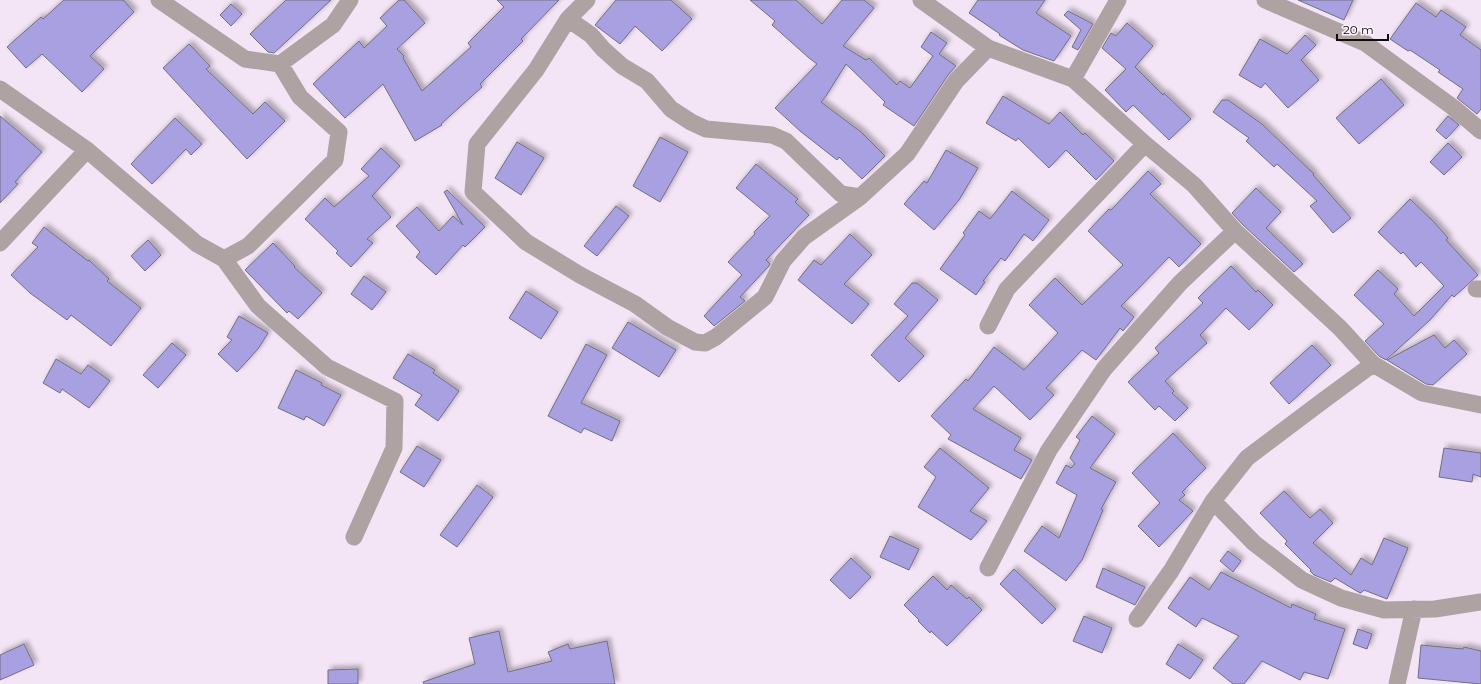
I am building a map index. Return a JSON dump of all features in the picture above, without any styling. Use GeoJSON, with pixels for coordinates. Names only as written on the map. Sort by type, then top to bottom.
{"type":"FeatureCollection","features":[{"type":"Feature","properties":{"kind":"street"},"geometry":{"type":"LineString","coordinates":[[159,0],[245,59],[280,64],[333,25],[350,0]]}},
{"type":"Feature","properties":{"kind":"street"},"geometry":{"type":"LineString","coordinates":[[587,0],[568,19],[536,70],[477,144],[473,192],[526,242],[580,275],[635,304],[667,327],[695,342],[705,342],[716,336],[765,297],[783,261],[804,237],[860,197],[907,154],[956,81],[988,48]]}},
{"type":"Feature","properties":{"kind":"street"},"geometry":{"type":"LineString","coordinates":[[921,0],[988,48],[1073,79],[1145,144],[1194,184],[1235,231],[1340,328],[1373,364],[1422,393],[1481,405]]}},
{"type":"Feature","properties":{"kind":"street"},"geometry":{"type":"LineString","coordinates":[[1073,79],[1118,0]]}},
{"type":"Feature","properties":{"kind":"street"},"geometry":{"type":"LineString","coordinates":[[1264,0],[1365,43],[1454,108],[1481,131]]}},
{"type":"Feature","properties":{"kind":"street"},"geometry":{"type":"LineString","coordinates":[[568,19],[591,35],[603,50],[622,66],[647,81],[671,109],[691,122],[706,129],[772,135],[786,141],[841,194],[860,197]]}},
{"type":"Feature","properties":{"kind":"street"},"geometry":{"type":"LineString","coordinates":[[224,260],[248,246],[335,160],[339,132],[300,98],[280,64]]}},
{"type":"Feature","properties":{"kind":"street"},"geometry":{"type":"LineString","coordinates":[[0,89],[87,150],[197,244],[224,260],[258,306],[326,367],[395,401],[394,448],[354,537]]}},
{"type":"Feature","properties":{"kind":"street"},"geometry":{"type":"LineString","coordinates":[[988,326],[1007,289],[1145,144]]}},
{"type":"Feature","properties":{"kind":"street"},"geometry":{"type":"LineString","coordinates":[[0,243],[87,150]]}},
{"type":"Feature","properties":{"kind":"street"},"geometry":{"type":"LineString","coordinates":[[988,568],[1049,450],[1104,370],[1180,284],[1235,231]]}},
{"type":"Feature","properties":{"kind":"street"},"geometry":{"type":"LineString","coordinates":[[1137,619],[1171,572],[1213,501],[1247,458],[1373,364]]}},
{"type":"Feature","properties":{"kind":"street"},"geometry":{"type":"LineString","coordinates":[[1213,501],[1254,543],[1302,580],[1341,598],[1384,610],[1435,609],[1481,602]]}},
{"type":"Feature","properties":{"kind":"street"},"geometry":{"type":"LineString","coordinates":[[1398,684],[1414,609]]}},
{"type":"Feature","properties":{"kind":"building"},"geometry":{"type":"Polygon","coordinates":[[[64,0],[123,0],[134,12],[90,56],[104,69],[82,92],[42,54],[26,68],[7,47],[41,17],[43,19],[64,0]]]}},
{"type":"Feature","properties":{"kind":"building"},"geometry":{"type":"Polygon","coordinates":[[[286,0],[331,0],[274,53],[268,52],[250,34],[286,0]]]}},
{"type":"Feature","properties":{"kind":"building"},"geometry":{"type":"Polygon","coordinates":[[[399,0],[404,0],[425,23],[397,49],[404,56],[403,58],[422,91],[471,47],[468,43],[504,7],[497,0],[559,0],[521,39],[523,41],[480,84],[482,87],[441,124],[442,125],[415,141],[383,84],[345,118],[313,84],[359,41],[364,48],[387,26],[380,18],[399,0]]]}},
{"type":"Feature","properties":{"kind":"building"},"geometry":{"type":"Polygon","coordinates":[[[616,0],[671,0],[692,19],[662,51],[635,26],[620,44],[595,25],[616,0]]]}},
{"type":"Feature","properties":{"kind":"building"},"geometry":{"type":"Polygon","coordinates":[[[750,0],[796,0],[822,24],[842,0],[864,0],[874,8],[843,46],[866,60],[869,58],[897,85],[900,81],[910,88],[933,56],[921,47],[931,32],[947,43],[939,54],[956,66],[948,75],[914,126],[883,105],[885,102],[846,64],[821,102],[861,132],[885,156],[862,179],[839,157],[837,160],[800,131],[775,108],[817,64],[772,25],[775,21],[750,0]]]}},
{"type":"Feature","properties":{"kind":"building"},"geometry":{"type":"Polygon","coordinates":[[[978,0],[1045,0],[1036,13],[1071,36],[1054,61],[1023,50],[969,13],[978,0]]]}},
{"type":"Feature","properties":{"kind":"building"},"geometry":{"type":"Polygon","coordinates":[[[1298,0],[1353,0],[1344,20],[1298,0]]]}},
{"type":"Feature","properties":{"kind":"building"},"geometry":{"type":"Polygon","coordinates":[[[1416,3],[1436,17],[1441,10],[1466,27],[1460,35],[1481,50],[1481,109],[1477,114],[1457,98],[1463,89],[1438,72],[1440,70],[1390,39],[1416,3]]]}},
{"type":"Feature","properties":{"kind":"building"},"geometry":{"type":"Polygon","coordinates":[[[231,4],[242,14],[231,26],[220,15],[231,4]]]}},
{"type":"Feature","properties":{"kind":"building"},"geometry":{"type":"Polygon","coordinates":[[[1068,11],[1093,24],[1078,50],[1072,47],[1081,30],[1064,15],[1068,11]]]}},
{"type":"Feature","properties":{"kind":"building"},"geometry":{"type":"Polygon","coordinates":[[[1127,23],[1153,46],[1135,67],[1163,95],[1164,93],[1191,119],[1169,140],[1133,105],[1126,112],[1105,90],[1126,69],[1102,48],[1111,33],[1116,36],[1127,23]]]}},
{"type":"Feature","properties":{"kind":"building"},"geometry":{"type":"Polygon","coordinates":[[[1305,35],[1316,45],[1301,60],[1319,80],[1288,108],[1265,83],[1261,88],[1239,75],[1260,39],[1287,54],[1305,35]]]}},
{"type":"Feature","properties":{"kind":"building"},"geometry":{"type":"Polygon","coordinates":[[[189,44],[210,66],[206,69],[253,114],[265,102],[285,121],[247,159],[163,68],[189,44]]]}},
{"type":"Feature","properties":{"kind":"building"},"geometry":{"type":"Polygon","coordinates":[[[1381,79],[1404,105],[1359,144],[1336,118],[1381,79]]]}},
{"type":"Feature","properties":{"kind":"building"},"geometry":{"type":"Polygon","coordinates":[[[1003,96],[1049,124],[1060,112],[1083,135],[1085,133],[1114,161],[1096,180],[1066,150],[1049,168],[1018,138],[1016,141],[986,123],[1003,96]]]}},
{"type":"Feature","properties":{"kind":"building"},"geometry":{"type":"Polygon","coordinates":[[[1222,100],[1228,100],[1262,124],[1314,174],[1313,175],[1351,218],[1333,233],[1310,206],[1317,201],[1277,164],[1274,167],[1246,141],[1249,138],[1213,112],[1222,100]]]}},
{"type":"Feature","properties":{"kind":"building"},"geometry":{"type":"Polygon","coordinates":[[[0,116],[42,152],[15,182],[18,184],[0,203],[0,116]]]}},
{"type":"Feature","properties":{"kind":"building"},"geometry":{"type":"Polygon","coordinates":[[[1448,116],[1459,125],[1446,139],[1436,130],[1448,116]]]}},
{"type":"Feature","properties":{"kind":"building"},"geometry":{"type":"Polygon","coordinates":[[[175,118],[202,144],[191,155],[186,149],[152,184],[131,164],[175,118]]]}},
{"type":"Feature","properties":{"kind":"building"},"geometry":{"type":"Polygon","coordinates":[[[660,137],[688,152],[660,202],[633,186],[660,137]]]}},
{"type":"Feature","properties":{"kind":"building"},"geometry":{"type":"Polygon","coordinates":[[[517,142],[544,158],[521,195],[495,178],[517,142]]]}},
{"type":"Feature","properties":{"kind":"building"},"geometry":{"type":"Polygon","coordinates":[[[1448,143],[1462,157],[1444,175],[1430,162],[1448,143]]]}},
{"type":"Feature","properties":{"kind":"building"},"geometry":{"type":"Polygon","coordinates":[[[381,148],[400,166],[372,196],[391,217],[367,239],[373,243],[351,267],[336,253],[338,251],[305,219],[325,198],[334,207],[369,176],[361,169],[381,148]]]}},
{"type":"Feature","properties":{"kind":"building"},"geometry":{"type":"Polygon","coordinates":[[[946,150],[978,168],[959,200],[934,230],[904,204],[924,181],[927,183],[946,150]]]}},
{"type":"Feature","properties":{"kind":"building"},"geometry":{"type":"Polygon","coordinates":[[[756,164],[798,199],[795,202],[809,215],[766,260],[770,264],[769,266],[740,297],[745,301],[714,326],[704,316],[742,275],[728,262],[770,216],[736,188],[756,164]]]}},
{"type":"Feature","properties":{"kind":"building"},"geometry":{"type":"Polygon","coordinates":[[[1148,171],[1161,184],[1150,194],[1201,244],[1179,267],[1169,257],[1121,306],[1134,317],[1123,331],[1120,328],[1096,360],[1082,350],[1046,388],[1054,395],[1030,420],[994,386],[973,409],[1021,438],[1014,450],[1032,460],[1021,479],[948,439],[951,435],[931,416],[966,379],[968,381],[994,347],[1024,370],[1058,333],[1029,305],[1055,278],[1082,305],[1123,265],[1088,231],[1109,209],[1111,210],[1148,171]]]}},
{"type":"Feature","properties":{"kind":"building"},"geometry":{"type":"Polygon","coordinates":[[[1256,188],[1281,212],[1266,228],[1303,264],[1294,272],[1232,213],[1256,188]]]}},
{"type":"Feature","properties":{"kind":"building"},"geometry":{"type":"Polygon","coordinates":[[[447,190],[485,227],[465,247],[463,245],[436,275],[416,257],[420,252],[396,226],[417,207],[439,231],[453,216],[463,225],[444,192],[447,190]]]}},
{"type":"Feature","properties":{"kind":"building"},"geometry":{"type":"Polygon","coordinates":[[[1012,191],[1049,220],[1033,241],[1024,234],[1005,261],[1001,258],[983,281],[985,282],[976,295],[940,269],[965,235],[963,233],[979,211],[990,219],[1012,191]]]}},
{"type":"Feature","properties":{"kind":"building"},"geometry":{"type":"Polygon","coordinates":[[[1410,199],[1434,222],[1448,238],[1446,240],[1478,275],[1454,297],[1452,295],[1430,320],[1386,360],[1379,356],[1365,341],[1384,324],[1354,295],[1378,270],[1398,289],[1394,294],[1414,316],[1444,286],[1421,262],[1416,267],[1403,252],[1401,254],[1378,232],[1410,199]]]}},
{"type":"Feature","properties":{"kind":"building"},"geometry":{"type":"Polygon","coordinates":[[[616,206],[629,216],[597,256],[584,246],[616,206]]]}},
{"type":"Feature","properties":{"kind":"building"},"geometry":{"type":"Polygon","coordinates":[[[44,227],[88,261],[89,260],[109,279],[107,281],[141,308],[111,346],[71,315],[67,320],[30,293],[11,275],[38,247],[32,243],[44,227]]]}},
{"type":"Feature","properties":{"kind":"building"},"geometry":{"type":"Polygon","coordinates":[[[850,234],[872,255],[844,284],[869,304],[852,324],[798,280],[814,260],[821,265],[850,234]]]}},
{"type":"Feature","properties":{"kind":"building"},"geometry":{"type":"Polygon","coordinates":[[[148,240],[161,255],[145,271],[131,256],[148,240]]]}},
{"type":"Feature","properties":{"kind":"building"},"geometry":{"type":"Polygon","coordinates":[[[273,243],[295,266],[294,267],[322,293],[298,319],[289,311],[287,313],[245,270],[273,243]]]}},
{"type":"Feature","properties":{"kind":"building"},"geometry":{"type":"Polygon","coordinates":[[[1231,266],[1256,292],[1258,290],[1273,305],[1249,330],[1226,308],[1200,335],[1207,343],[1165,381],[1174,391],[1172,393],[1188,408],[1175,421],[1159,406],[1155,410],[1128,382],[1159,353],[1155,348],[1203,303],[1198,298],[1231,266]]]}},
{"type":"Feature","properties":{"kind":"building"},"geometry":{"type":"Polygon","coordinates":[[[364,276],[386,292],[372,310],[351,294],[364,276]]]}},
{"type":"Feature","properties":{"kind":"building"},"geometry":{"type":"Polygon","coordinates":[[[912,283],[917,283],[938,300],[905,338],[924,356],[899,382],[871,355],[908,316],[894,304],[912,283]]]}},
{"type":"Feature","properties":{"kind":"building"},"geometry":{"type":"Polygon","coordinates":[[[526,291],[558,312],[541,339],[509,318],[526,291]]]}},
{"type":"Feature","properties":{"kind":"building"},"geometry":{"type":"Polygon","coordinates":[[[239,316],[268,333],[258,349],[237,372],[218,354],[232,340],[227,337],[239,316]]]}},
{"type":"Feature","properties":{"kind":"building"},"geometry":{"type":"Polygon","coordinates":[[[628,322],[676,350],[659,377],[612,348],[628,322]]]}},
{"type":"Feature","properties":{"kind":"building"},"geometry":{"type":"Polygon","coordinates":[[[1434,335],[1445,348],[1454,340],[1467,354],[1433,385],[1426,384],[1387,360],[1434,335]]]}},
{"type":"Feature","properties":{"kind":"building"},"geometry":{"type":"Polygon","coordinates":[[[172,343],[186,355],[158,388],[143,375],[172,343]]]}},
{"type":"Feature","properties":{"kind":"building"},"geometry":{"type":"Polygon","coordinates":[[[586,344],[607,355],[581,403],[620,421],[612,441],[584,428],[581,433],[548,416],[586,344]]]}},
{"type":"Feature","properties":{"kind":"building"},"geometry":{"type":"Polygon","coordinates":[[[1312,345],[1331,365],[1289,404],[1270,383],[1312,345]]]}},
{"type":"Feature","properties":{"kind":"building"},"geometry":{"type":"Polygon","coordinates":[[[408,354],[435,370],[433,373],[459,391],[438,421],[415,405],[422,395],[393,378],[408,354]]]}},
{"type":"Feature","properties":{"kind":"building"},"geometry":{"type":"Polygon","coordinates":[[[56,359],[81,374],[88,365],[110,381],[89,408],[62,389],[60,393],[43,383],[56,359]]]}},
{"type":"Feature","properties":{"kind":"building"},"geometry":{"type":"Polygon","coordinates":[[[296,370],[322,383],[321,385],[341,395],[324,426],[306,416],[304,420],[278,408],[296,370]]]}},
{"type":"Feature","properties":{"kind":"building"},"geometry":{"type":"Polygon","coordinates":[[[1092,416],[1115,434],[1090,468],[1116,482],[1101,509],[1103,510],[1082,560],[1066,581],[1024,551],[1042,526],[1059,538],[1077,495],[1056,483],[1066,465],[1071,468],[1075,464],[1070,458],[1080,440],[1076,437],[1092,416]]]}},
{"type":"Feature","properties":{"kind":"building"},"geometry":{"type":"Polygon","coordinates":[[[1173,433],[1206,468],[1182,492],[1185,495],[1179,500],[1193,511],[1159,547],[1138,526],[1160,503],[1132,473],[1173,433]]]}},
{"type":"Feature","properties":{"kind":"building"},"geometry":{"type":"Polygon","coordinates":[[[417,446],[441,460],[424,487],[400,472],[417,446]]]}},
{"type":"Feature","properties":{"kind":"building"},"geometry":{"type":"Polygon","coordinates":[[[940,448],[989,488],[970,511],[987,521],[971,540],[918,507],[936,477],[924,467],[940,448]]]}},
{"type":"Feature","properties":{"kind":"building"},"geometry":{"type":"Polygon","coordinates":[[[1444,448],[1481,453],[1481,477],[1473,474],[1472,482],[1439,477],[1444,448]]]}},
{"type":"Feature","properties":{"kind":"building"},"geometry":{"type":"Polygon","coordinates":[[[477,485],[493,497],[457,547],[440,535],[477,485]]]}},
{"type":"Feature","properties":{"kind":"building"},"geometry":{"type":"Polygon","coordinates":[[[1284,491],[1310,518],[1320,509],[1333,523],[1313,543],[1351,575],[1361,558],[1372,565],[1384,538],[1408,548],[1387,599],[1364,590],[1360,593],[1335,578],[1331,582],[1314,575],[1310,571],[1311,570],[1285,544],[1287,541],[1260,513],[1284,491]]]}},
{"type":"Feature","properties":{"kind":"building"},"geometry":{"type":"Polygon","coordinates":[[[890,536],[919,549],[909,570],[880,557],[890,536]]]}},
{"type":"Feature","properties":{"kind":"building"},"geometry":{"type":"Polygon","coordinates":[[[1228,551],[1241,561],[1233,572],[1220,561],[1228,551]]]}},
{"type":"Feature","properties":{"kind":"building"},"geometry":{"type":"Polygon","coordinates":[[[851,558],[871,577],[850,599],[830,580],[851,558]]]}},
{"type":"Feature","properties":{"kind":"building"},"geometry":{"type":"Polygon","coordinates":[[[1103,568],[1145,587],[1135,605],[1096,587],[1103,568]]]}},
{"type":"Feature","properties":{"kind":"building"},"geometry":{"type":"Polygon","coordinates":[[[1014,569],[1056,609],[1042,624],[1000,584],[1014,569]]]}},
{"type":"Feature","properties":{"kind":"building"},"geometry":{"type":"Polygon","coordinates":[[[1221,572],[1291,608],[1292,604],[1316,614],[1314,619],[1345,629],[1328,679],[1304,672],[1300,680],[1262,661],[1244,684],[1233,684],[1213,668],[1239,636],[1202,618],[1196,627],[1168,608],[1190,577],[1209,590],[1221,572]]]}},
{"type":"Feature","properties":{"kind":"building"},"geometry":{"type":"Polygon","coordinates":[[[933,576],[947,590],[951,585],[967,599],[969,597],[982,610],[947,646],[931,631],[930,633],[904,605],[933,576]]]}},
{"type":"Feature","properties":{"kind":"building"},"geometry":{"type":"Polygon","coordinates":[[[1084,616],[1112,628],[1102,653],[1073,641],[1084,616]]]}},
{"type":"Feature","properties":{"kind":"building"},"geometry":{"type":"Polygon","coordinates":[[[1358,629],[1372,634],[1367,649],[1353,644],[1358,629]]]}},
{"type":"Feature","properties":{"kind":"building"},"geometry":{"type":"Polygon","coordinates":[[[499,631],[508,672],[552,661],[548,652],[568,644],[570,649],[607,641],[615,684],[424,684],[423,682],[475,664],[469,638],[499,631]]]}},
{"type":"Feature","properties":{"kind":"building"},"geometry":{"type":"Polygon","coordinates":[[[24,644],[34,665],[0,680],[0,655],[24,644]]]}},
{"type":"Feature","properties":{"kind":"building"},"geometry":{"type":"Polygon","coordinates":[[[1178,644],[1203,660],[1190,679],[1166,664],[1178,644]]]}},
{"type":"Feature","properties":{"kind":"building"},"geometry":{"type":"Polygon","coordinates":[[[1421,645],[1463,649],[1464,647],[1481,651],[1481,684],[1418,678],[1421,645]]]}},
{"type":"Feature","properties":{"kind":"building"},"geometry":{"type":"Polygon","coordinates":[[[358,669],[358,684],[328,684],[328,670],[358,669]]]}}]}
